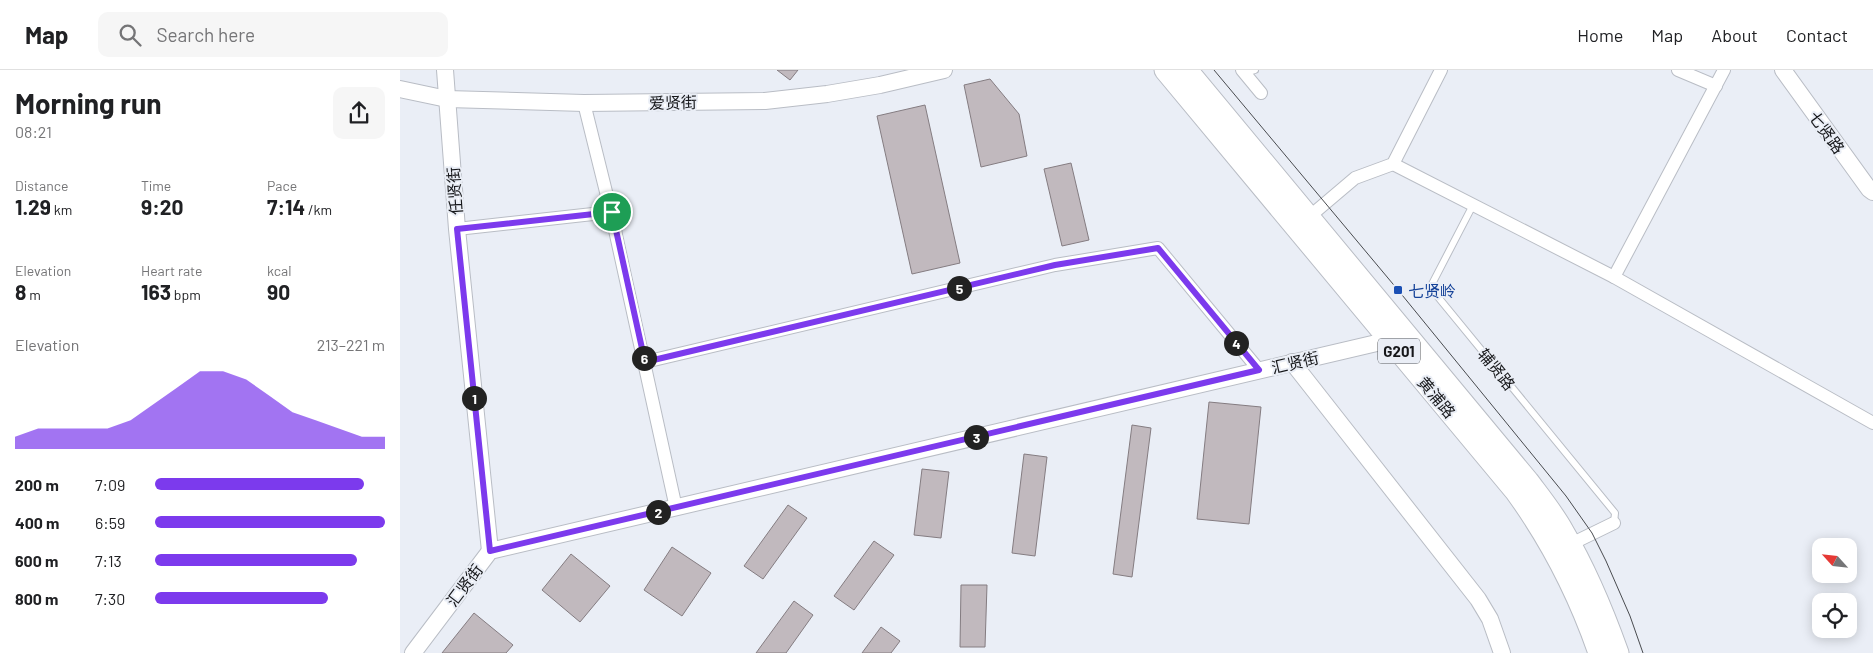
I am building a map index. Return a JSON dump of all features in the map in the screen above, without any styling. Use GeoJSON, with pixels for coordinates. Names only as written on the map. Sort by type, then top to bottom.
{"type":"FeatureCollection","features":[{"type":"Feature","properties":{"kind":"highway","name":"黄浦路"},"geometry":{"type":"LineString","coordinates":[[1165,70],[1398,338],[1528,481],[1557,521],[1570,544],[1593,588],[1618,653]]}},
{"type":"Feature","properties":{"kind":"highway","name":"黄浦路"},"geometry":{"type":"LineString","coordinates":[[1187,70],[1309,217],[1532,514],[1547,537],[1577,595],[1599,653]]}},
{"type":"Feature","properties":{"kind":"street","name":"任贤街"},"geometry":{"type":"LineString","coordinates":[[445,70],[457,229],[490,551]]}},
{"type":"Feature","properties":{"kind":"street","name":"爱贤街"},"geometry":{"type":"LineString","coordinates":[[400,89],[447,99],[584,103],[765,101],[828,94],[880,85],[944,70]]}},
{"type":"Feature","properties":{"kind":"street"},"geometry":{"type":"LineString","coordinates":[[1309,217],[1355,178],[1393,164],[1441,70]]}},
{"type":"Feature","properties":{"kind":"street"},"geometry":{"type":"LineString","coordinates":[[1678,70],[1716,86]]}},
{"type":"Feature","properties":{"kind":"street"},"geometry":{"type":"LineString","coordinates":[[1614,277],[1724,70]]}},
{"type":"Feature","properties":{"kind":"street","name":"七贤路"},"geometry":{"type":"LineString","coordinates":[[1783,70],[1868,189],[1873,192]]}},
{"type":"Feature","properties":{"kind":"street"},"geometry":{"type":"LineString","coordinates":[[1247,71],[1261,94]]}},
{"type":"Feature","properties":{"kind":"street"},"geometry":{"type":"LineString","coordinates":[[584,103],[612,212],[676,508]]}},
{"type":"Feature","properties":{"kind":"street"},"geometry":{"type":"LineString","coordinates":[[1393,164],[1614,277],[1873,424]]}},
{"type":"Feature","properties":{"kind":"street"},"geometry":{"type":"LineString","coordinates":[[457,229],[612,212]]}},
{"type":"Feature","properties":{"kind":"street"},"geometry":{"type":"LineString","coordinates":[[645,362],[1055,265],[1158,248],[1259,370]]}},
{"type":"Feature","properties":{"kind":"street","name":"汇贤街"},"geometry":{"type":"LineString","coordinates":[[413,653],[490,551],[1398,338]]}},
{"type":"Feature","properties":{"kind":"street"},"geometry":{"type":"LineString","coordinates":[[1292,362],[1478,598],[1490,619],[1502,653]]}},
{"type":"Feature","properties":{"kind":"street"},"geometry":{"type":"LineString","coordinates":[[1570,544],[1614,523]]}},
{"type":"Feature","properties":{"kind":"lane","name":"辅贤路"},"geometry":{"type":"LineString","coordinates":[[1473,205],[1432,284],[1438,297],[1615,513],[1614,523]]}},
{"type":"Feature","properties":{"kind":"building"},"geometry":{"type":"Polygon","coordinates":[[[777,70],[798,70],[790,80],[777,70]]]}},
{"type":"Feature","properties":{"kind":"building"},"geometry":{"type":"Polygon","coordinates":[[[990,79],[1019,114],[1027,156],[981,167],[964,85],[990,79]]]}},
{"type":"Feature","properties":{"kind":"building"},"geometry":{"type":"Polygon","coordinates":[[[925,105],[960,263],[912,274],[877,116],[925,105]]]}},
{"type":"Feature","properties":{"kind":"building"},"geometry":{"type":"Polygon","coordinates":[[[1071,163],[1089,240],[1062,246],[1044,169],[1071,163]]]}},
{"type":"Feature","properties":{"kind":"building"},"geometry":{"type":"Polygon","coordinates":[[[1209,402],[1261,407],[1249,524],[1197,519],[1209,402]]]}},
{"type":"Feature","properties":{"kind":"building"},"geometry":{"type":"Polygon","coordinates":[[[1132,425],[1151,428],[1132,577],[1113,574],[1132,425]]]}},
{"type":"Feature","properties":{"kind":"building"},"geometry":{"type":"Polygon","coordinates":[[[1024,454],[1047,457],[1035,556],[1012,553],[1024,454]]]}},
{"type":"Feature","properties":{"kind":"building"},"geometry":{"type":"Polygon","coordinates":[[[922,469],[949,472],[941,538],[914,535],[922,469]]]}},
{"type":"Feature","properties":{"kind":"building"},"geometry":{"type":"Polygon","coordinates":[[[788,505],[807,518],[763,579],[744,566],[788,505]]]}},
{"type":"Feature","properties":{"kind":"building"},"geometry":{"type":"Polygon","coordinates":[[[874,541],[894,555],[854,610],[834,596],[874,541]]]}},
{"type":"Feature","properties":{"kind":"building"},"geometry":{"type":"Polygon","coordinates":[[[672,547],[711,573],[682,616],[644,590],[672,547]]]}},
{"type":"Feature","properties":{"kind":"building"},"geometry":{"type":"Polygon","coordinates":[[[571,554],[610,586],[580,622],[542,590],[571,554]]]}},
{"type":"Feature","properties":{"kind":"building"},"geometry":{"type":"Polygon","coordinates":[[[961,585],[987,585],[985,647],[960,647],[961,585]]]}},
{"type":"Feature","properties":{"kind":"building"},"geometry":{"type":"Polygon","coordinates":[[[794,601],[813,615],[786,653],[756,653],[794,601]]]}},
{"type":"Feature","properties":{"kind":"building"},"geometry":{"type":"Polygon","coordinates":[[[474,613],[513,645],[506,653],[442,653],[474,613]]]}},
{"type":"Feature","properties":{"kind":"building"},"geometry":{"type":"Polygon","coordinates":[[[881,627],[900,641],[891,653],[862,653],[881,627]]]}},
{"type":"Feature","properties":{"kind":"tram line"},"geometry":{"type":"LineString","coordinates":[[1214,70],[1398,290],[1566,496],[1592,533],[1606,561],[1630,616],[1643,653]]}},
{"type":"Feature","properties":{"kind":"place","name":"七贤岭"},"geometry":{"type":"Point","coordinates":[1398,290]}},
{"type":"Feature","properties":{"kind":"route"},"geometry":{"type":"LineString","coordinates":[[612,212],[645,362],[1055,265],[1158,248],[1259,370],[490,551],[457,229],[612,212]]}}]}
